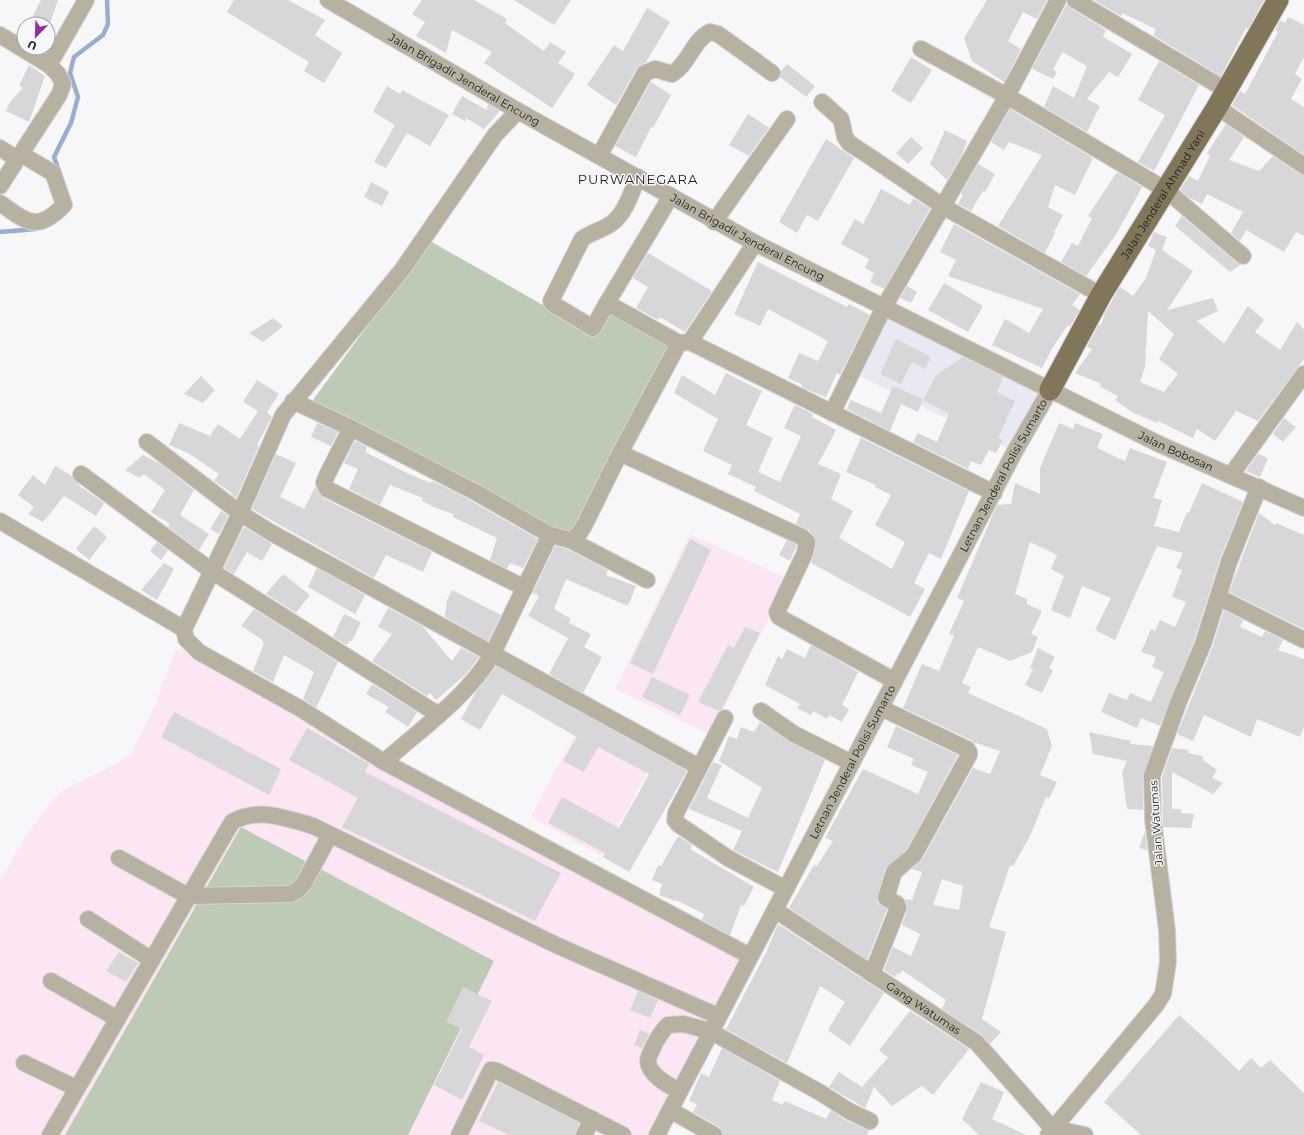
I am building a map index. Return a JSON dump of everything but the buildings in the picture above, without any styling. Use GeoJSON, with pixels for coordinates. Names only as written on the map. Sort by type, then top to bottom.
{"type":"FeatureCollection","features":[{"type":"Feature","properties":{"kind":"main road","name":"Jalan Jenderal Ahmad Yani"},"geometry":{"type":"LineString","coordinates":[[1050,390],[1101,295],[1222,98],[1278,0]]}},
{"type":"Feature","properties":{"kind":"street"},"geometry":{"type":"LineString","coordinates":[[49,65],[86,0]]}},
{"type":"Feature","properties":{"kind":"street","name":"Jalan Brigadir Jenderal Encung"},"geometry":{"type":"LineString","coordinates":[[328,0],[518,111],[671,196],[714,222],[1050,390]]}},
{"type":"Feature","properties":{"kind":"street"},"geometry":{"type":"LineString","coordinates":[[832,413],[884,307],[944,207],[1007,96],[1058,0]]}},
{"type":"Feature","properties":{"kind":"street"},"geometry":{"type":"LineString","coordinates":[[1075,0],[1222,98],[1304,166]]}},
{"type":"Feature","properties":{"kind":"street"},"geometry":{"type":"LineString","coordinates":[[600,156],[645,73],[655,69],[672,74],[680,70],[701,36],[710,32],[718,34],[772,73]]}},
{"type":"Feature","properties":{"kind":"street"},"geometry":{"type":"LineString","coordinates":[[0,35],[49,65],[58,74],[62,84],[59,95],[0,186]]}},
{"type":"Feature","properties":{"kind":"street"},"geometry":{"type":"LineString","coordinates":[[921,49],[1007,96],[1166,190],[1244,256]]}},
{"type":"Feature","properties":{"kind":"street"},"geometry":{"type":"LineString","coordinates":[[822,102],[841,119],[845,137],[849,143],[944,207],[1101,295]]}},
{"type":"Feature","properties":{"kind":"street"},"geometry":{"type":"LineString","coordinates":[[518,111],[495,135],[402,270],[283,415],[213,572],[184,630],[186,639],[199,652],[301,709],[384,762],[750,956]]}},
{"type":"Feature","properties":{"kind":"street"},"geometry":{"type":"LineString","coordinates":[[714,222],[787,119]]}},
{"type":"Feature","properties":{"kind":"street"},"geometry":{"type":"LineString","coordinates":[[0,148],[53,173],[64,204],[56,213],[40,222],[27,222],[0,203]]}},
{"type":"Feature","properties":{"kind":"street"},"geometry":{"type":"LineString","coordinates":[[638,178],[620,215],[612,223],[582,239],[551,301],[553,304],[593,328],[671,196]]}},
{"type":"Feature","properties":{"kind":"street"},"geometry":{"type":"LineString","coordinates":[[570,540],[578,535],[584,526],[620,453],[684,343],[755,243]]}},
{"type":"Feature","properties":{"kind":"street"},"geometry":{"type":"LineString","coordinates":[[607,303],[684,343],[832,413],[994,493]]}},
{"type":"Feature","properties":{"kind":"street"},"geometry":{"type":"LineString","coordinates":[[1231,475],[1304,374]]}},
{"type":"Feature","properties":{"kind":"street","name":"Jalan Bobosan"},"geometry":{"type":"LineString","coordinates":[[1050,390],[1159,444],[1304,508]]}},
{"type":"Feature","properties":{"kind":"street","name":"Letnan Jenderal Polisi Sumarto"},"geometry":{"type":"LineString","coordinates":[[657,1135],[710,1031],[994,493],[1050,390]]}},
{"type":"Feature","properties":{"kind":"street"},"geometry":{"type":"LineString","coordinates":[[293,401],[350,428],[477,493],[550,535],[570,540],[647,580]]}},
{"type":"Feature","properties":{"kind":"street"},"geometry":{"type":"LineString","coordinates":[[350,428],[326,475],[324,483],[327,489],[525,588]]}},
{"type":"Feature","properties":{"kind":"street"},"geometry":{"type":"LineString","coordinates":[[148,442],[240,513],[270,532],[492,655],[699,767]]}},
{"type":"Feature","properties":{"kind":"street"},"geometry":{"type":"LineString","coordinates":[[620,453],[802,537],[807,542],[805,553],[777,612],[779,617],[895,681]]}},
{"type":"Feature","properties":{"kind":"street"},"geometry":{"type":"LineString","coordinates":[[82,474],[213,572],[439,715]]}},
{"type":"Feature","properties":{"kind":"street","name":"Jalan Watumas"},"geometry":{"type":"LineString","coordinates":[[1050,1132],[1156,1005],[1163,994],[1168,962],[1167,930],[1153,820],[1152,776],[1179,701],[1191,677],[1229,562],[1259,487]]}},
{"type":"Feature","properties":{"kind":"street"},"geometry":{"type":"LineString","coordinates":[[0,521],[184,630]]}},
{"type":"Feature","properties":{"kind":"street"},"geometry":{"type":"LineString","coordinates":[[384,762],[439,715],[470,686],[492,655],[550,535]]}},
{"type":"Feature","properties":{"kind":"street"},"geometry":{"type":"LineString","coordinates":[[1218,597],[1304,640]]}},
{"type":"Feature","properties":{"kind":"street"},"geometry":{"type":"LineString","coordinates":[[872,974],[898,908],[897,904],[886,898],[894,872],[914,855],[970,756],[970,752],[967,749],[881,708]]}},
{"type":"Feature","properties":{"kind":"street"},"geometry":{"type":"LineString","coordinates":[[761,711],[794,734],[852,763]]}},
{"type":"Feature","properties":{"kind":"street"},"geometry":{"type":"LineString","coordinates":[[726,718],[699,767],[676,813],[675,820],[678,824],[728,858],[786,889]]}},
{"type":"Feature","properties":{"kind":"street"},"geometry":{"type":"LineString","coordinates":[[50,1135],[116,1018],[152,960],[232,822],[240,817],[250,814],[283,816],[313,826],[556,945],[718,1016]]}},
{"type":"Feature","properties":{"kind":"street"},"geometry":{"type":"LineString","coordinates":[[119,858],[188,896],[290,894],[304,883],[330,835]]}},
{"type":"Feature","properties":{"kind":"street","name":"Gang Watumas"},"geometry":{"type":"LineString","coordinates":[[775,910],[977,1043],[1050,1132]]}},
{"type":"Feature","properties":{"kind":"street"},"geometry":{"type":"LineString","coordinates":[[88,919],[152,960]]}},
{"type":"Feature","properties":{"kind":"street"},"geometry":{"type":"LineString","coordinates":[[51,981],[116,1018]]}},
{"type":"Feature","properties":{"kind":"street"},"geometry":{"type":"LineString","coordinates":[[680,1091],[654,1073],[649,1066],[648,1059],[660,1032],[668,1025],[683,1024],[710,1031],[821,1093],[849,1111],[870,1121]]}},
{"type":"Feature","properties":{"kind":"street"},"geometry":{"type":"LineString","coordinates":[[24,1063],[76,1088]]}},
{"type":"Feature","properties":{"kind":"street"},"geometry":{"type":"LineString","coordinates":[[459,1135],[491,1070],[497,1071],[624,1135]]}},
{"type":"Feature","properties":{"kind":"street"},"geometry":{"type":"LineString","coordinates":[[670,1110],[714,1135]]}},
{"type":"Feature","properties":{"kind":"street"},"geometry":{"type":"LineString","coordinates":[[584,1135],[592,1119]]}},
{"type":"Feature","properties":{"kind":"street"},"geometry":{"type":"LineString","coordinates":[[1050,1132],[1085,1135]]}},
{"type":"Feature","properties":{"kind":"shaded area"},"geometry":{"type":"Polygon","coordinates":[[[884,307],[1050,390],[1015,451],[854,373],[884,307]]]}},
{"type":"Feature","properties":{"kind":"shaded area"},"geometry":{"type":"Polygon","coordinates":[[[690,534],[788,579],[711,735],[615,689],[690,534]]]}},
{"type":"Feature","properties":{"kind":"shaded area"},"geometry":{"type":"Polygon","coordinates":[[[182,649],[193,653],[750,956],[657,1135],[0,1135],[0,881],[25,837],[56,795],[130,755],[151,714],[176,650],[182,649]]]}},
{"type":"Feature","properties":{"kind":"shaded area"},"geometry":{"type":"Polygon","coordinates":[[[588,711],[660,749],[602,856],[530,817],[588,711]]]}},
{"type":"Feature","properties":{"kind":"green space"},"geometry":{"type":"Polygon","coordinates":[[[430,241],[594,334],[607,312],[674,349],[592,503],[567,535],[310,404],[430,241]]]}},
{"type":"Feature","properties":{"kind":"green space"},"geometry":{"type":"Polygon","coordinates":[[[241,827],[494,961],[408,1135],[65,1135],[241,827]]]}},
{"type":"Feature","properties":{"kind":"waterway"},"geometry":{"type":"LineString","coordinates":[[59,171],[54,157],[71,123],[78,97],[70,73],[74,57],[103,35],[108,24],[107,0]]}},
{"type":"Feature","properties":{"kind":"waterway"},"geometry":{"type":"LineString","coordinates":[[0,232],[36,229]]}},
{"type":"Feature","properties":{"kind":"district","name":"PURWANEGARA"},"geometry":{"type":"Point","coordinates":[638,179]}}]}
